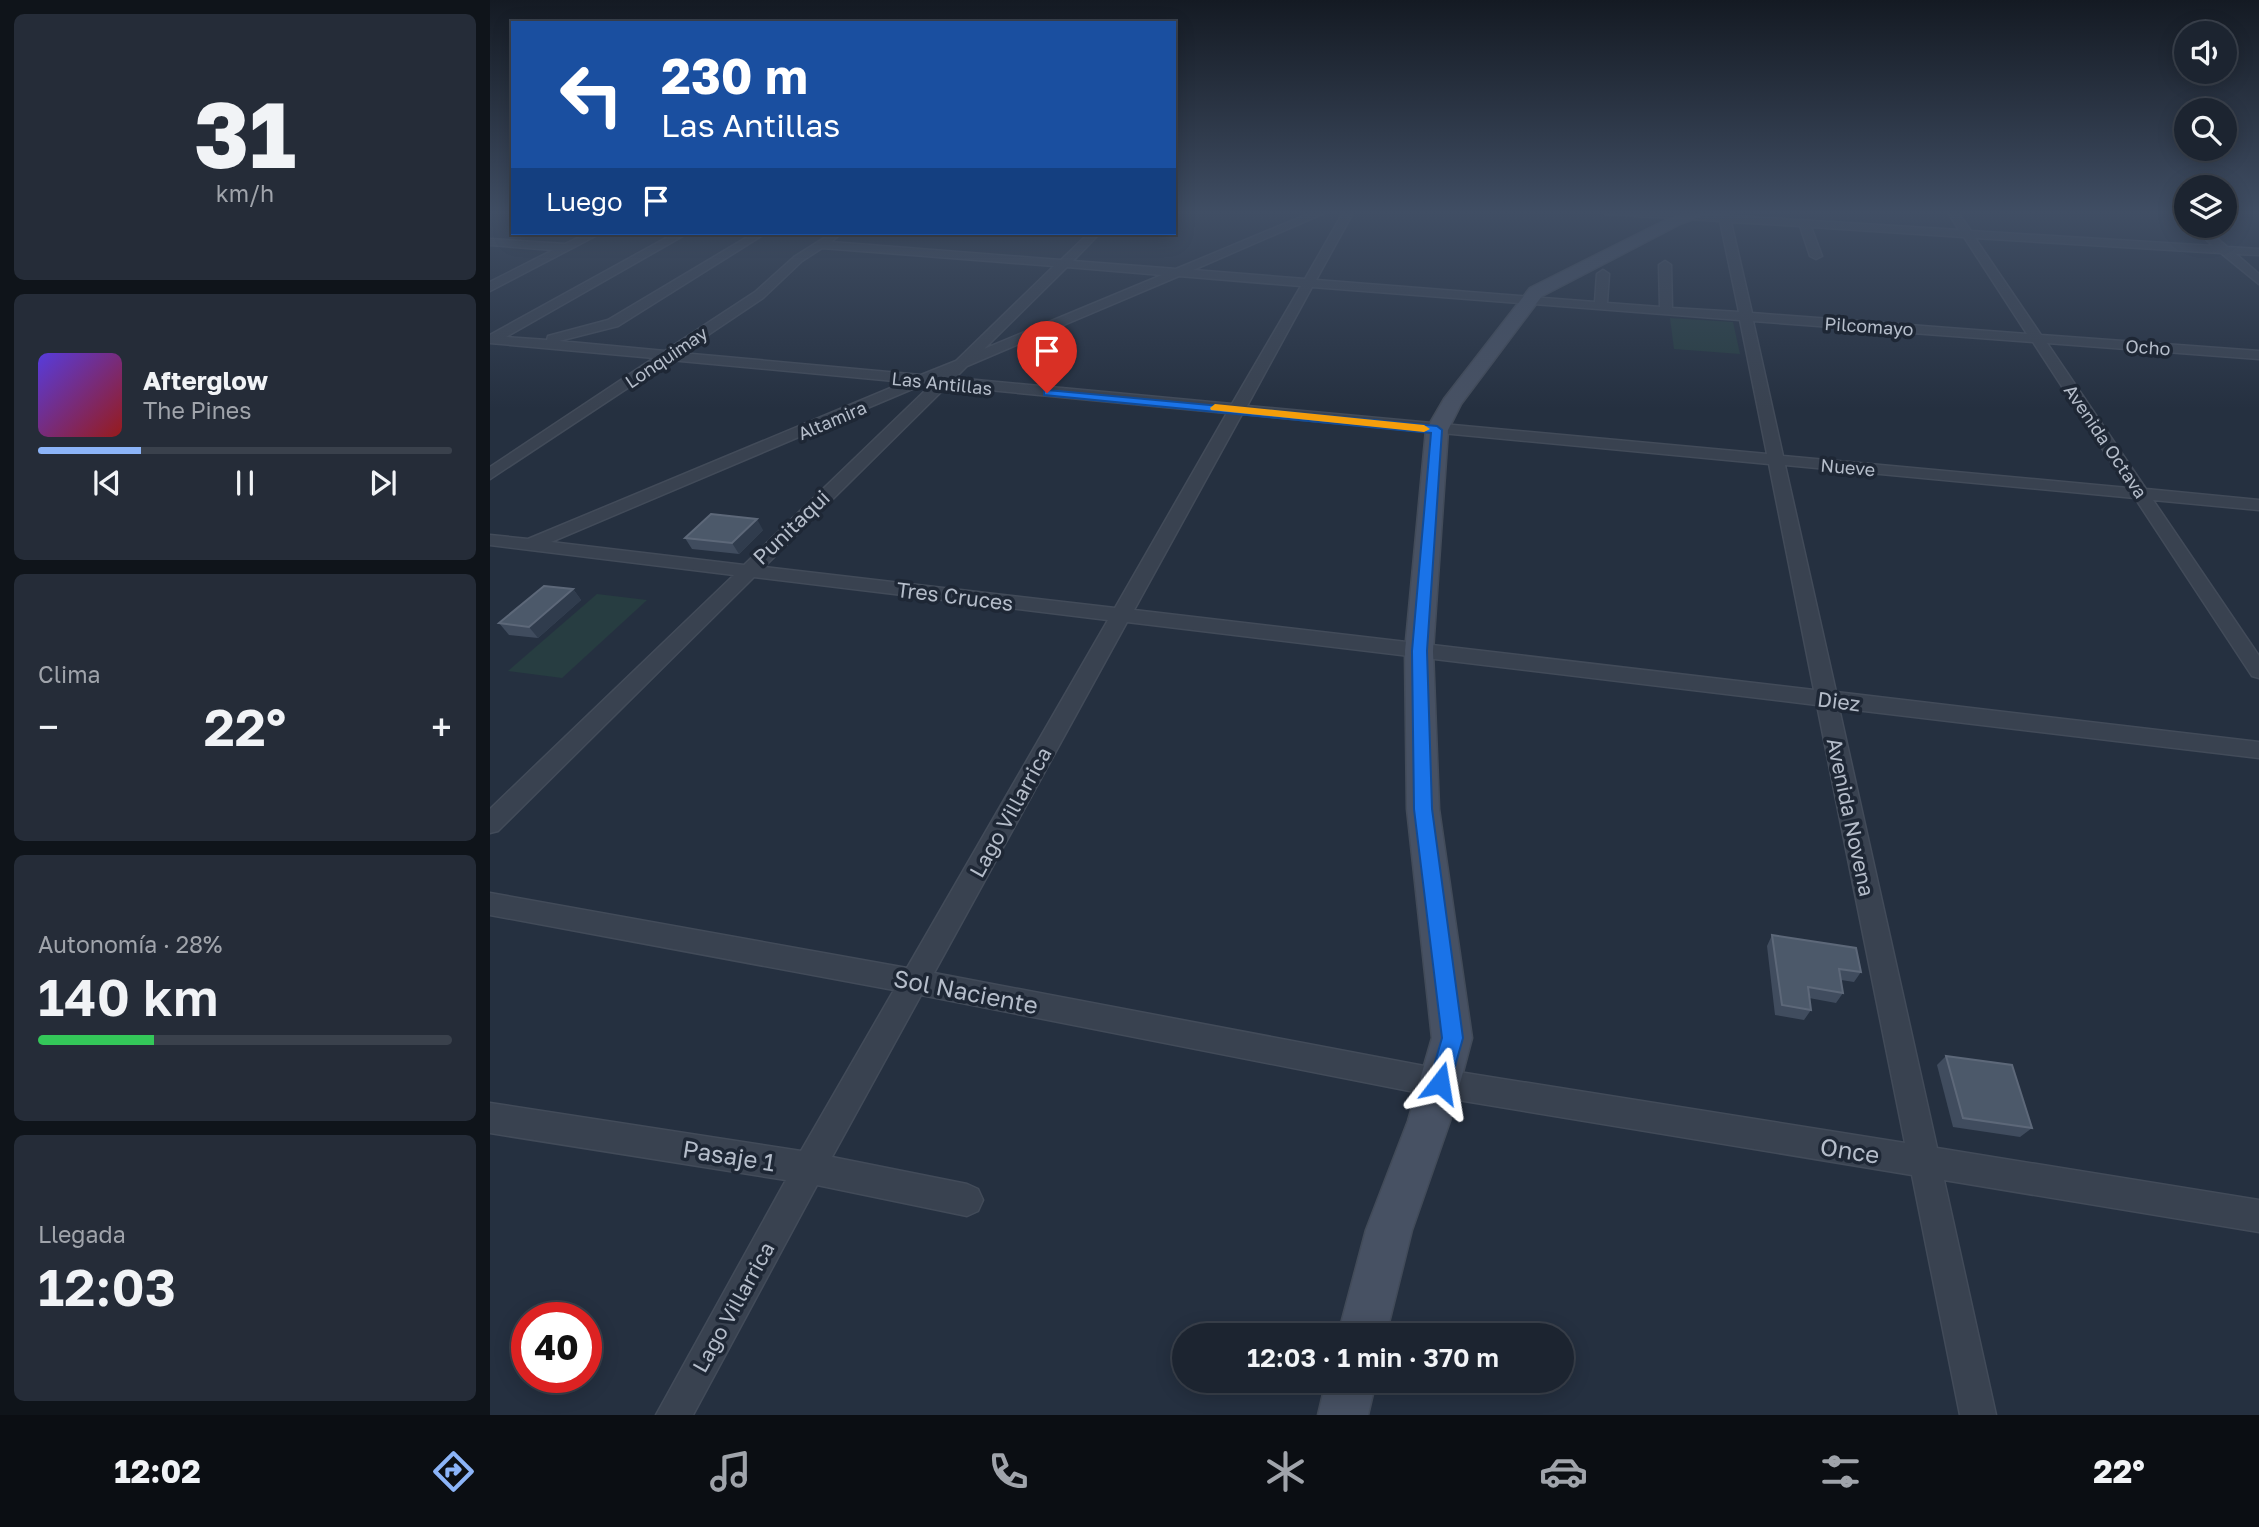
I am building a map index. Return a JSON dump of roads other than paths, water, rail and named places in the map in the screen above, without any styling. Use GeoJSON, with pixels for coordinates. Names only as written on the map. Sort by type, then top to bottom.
{"type":"FeatureCollection","features":[{"type":"Feature","properties":{"kind":"street"},"geometry":{"type":"LineString","coordinates":[[490,288],[511,277]]}},
{"type":"Feature","properties":{"kind":"street"},"geometry":{"type":"LineString","coordinates":[[491,339],[603,277]]}},
{"type":"Feature","properties":{"kind":"street"},"geometry":{"type":"LineString","coordinates":[[536,343],[613,323],[689,277]]}},
{"type":"Feature","properties":{"kind":"street","name":"Lonquimay"},"geometry":{"type":"LineString","coordinates":[[490,474],[758,295],[780,277]]}},
{"type":"Feature","properties":{"kind":"street","name":"Punitaqui"},"geometry":{"type":"LineString","coordinates":[[490,824],[746,571],[932,382],[954,368],[1048,277]]}},
{"type":"Feature","properties":{"kind":"street"},"geometry":{"type":"LineString","coordinates":[[954,368],[1173,277]]}},
{"type":"Feature","properties":{"kind":"street","name":"Pilcomayo"},"geometry":{"type":"LineString","coordinates":[[1248,277],[2038,339]]}},
{"type":"Feature","properties":{"kind":"street","name":"Lago Villarrica"},"geometry":{"type":"LineString","coordinates":[[674,1415],[809,1168],[1313,277]]}},
{"type":"Feature","properties":{"kind":"street"},"geometry":{"type":"LineString","coordinates":[[1365,1323],[1389,1230],[1440,1083],[1452,1038],[1423,809],[1419,651],[1437,430],[1451,403],[1530,299],[1536,292],[1565,277]]}},
{"type":"Feature","properties":{"kind":"street"},"geometry":{"type":"LineString","coordinates":[[1601,306],[1603,277]]}},
{"type":"Feature","properties":{"kind":"street"},"geometry":{"type":"LineString","coordinates":[[1665,277],[1666,311]]}},
{"type":"Feature","properties":{"kind":"street","name":"Avenida Novena"},"geometry":{"type":"LineString","coordinates":[[1731,277],[1745,317],[1777,461],[1978,1415]]}},
{"type":"Feature","properties":{"kind":"street","name":"Avenida Octava"},"geometry":{"type":"LineString","coordinates":[[1997,277],[2259,671]]}},
{"type":"Feature","properties":{"kind":"street","name":"Las Antillas"},"geometry":{"type":"LineString","coordinates":[[491,339],[1437,430]]}},
{"type":"Feature","properties":{"kind":"street","name":"Ocho"},"geometry":{"type":"LineString","coordinates":[[2038,339],[2259,355]]}},
{"type":"Feature","properties":{"kind":"street","name":"Altamira"},"geometry":{"type":"LineString","coordinates":[[532,544],[932,382]]}},
{"type":"Feature","properties":{"kind":"street","name":"Nueve"},"geometry":{"type":"LineString","coordinates":[[1437,430],[2259,505]]}},
{"type":"Feature","properties":{"kind":"street","name":"Tres Cruces"},"geometry":{"type":"LineString","coordinates":[[490,540],[1419,651]]}},
{"type":"Feature","properties":{"kind":"street","name":"Diez"},"geometry":{"type":"LineString","coordinates":[[1419,651],[2259,750]]}},
{"type":"Feature","properties":{"kind":"street","name":"Sol Naciente"},"geometry":{"type":"LineString","coordinates":[[490,904],[916,982],[1440,1083]]}},
{"type":"Feature","properties":{"kind":"street","name":"Once"},"geometry":{"type":"LineString","coordinates":[[1440,1083],[2259,1216]]}},
{"type":"Feature","properties":{"kind":"street","name":"Pasaje 1"},"geometry":{"type":"LineString","coordinates":[[490,1118],[809,1168],[967,1200]]}},
{"type":"Feature","properties":{"kind":"street"},"geometry":{"type":"LineString","coordinates":[[1343,1415],[1348,1393]]}}]}
